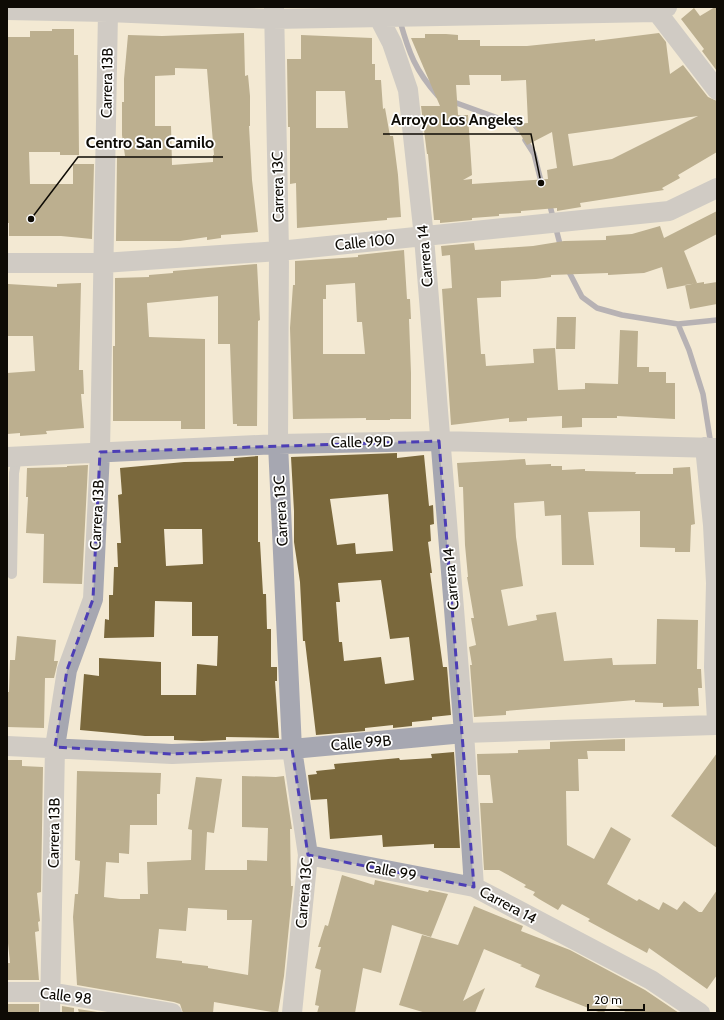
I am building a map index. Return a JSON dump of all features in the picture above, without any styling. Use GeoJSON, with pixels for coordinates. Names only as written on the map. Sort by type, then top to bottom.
{"type":"FeatureCollection","features":[{"type":"Feature","properties":{"kind":"street"},"geometry":{"type":"LineString","coordinates":[[7,10],[76,9],[108,12],[274,13],[381,18],[412,17],[440,12],[662,10],[717,90]]}},
{"type":"Feature","properties":{"kind":"street","name":"Carrera 13B"},"geometry":{"type":"LineString","coordinates":[[50,1013],[56,748],[67,670],[93,599],[100,452],[108,12]]}},
{"type":"Feature","properties":{"kind":"street","name":"Carrera 13C"},"geometry":{"type":"LineString","coordinates":[[274,13],[280,251],[278,444],[292,749],[308,855],[292,1013]]}},
{"type":"Feature","properties":{"kind":"street","name":"Carrera 14"},"geometry":{"type":"LineString","coordinates":[[381,18],[392,43],[408,90],[424,237],[439,441],[464,733],[474,887],[651,980],[700,1013]]}},
{"type":"Feature","properties":{"kind":"street","name":"Calle 100"},"geometry":{"type":"LineString","coordinates":[[7,263],[103,263],[280,251],[567,222],[669,211],[717,188]]}},
{"type":"Feature","properties":{"kind":"street","name":"Calle 99D"},"geometry":{"type":"LineString","coordinates":[[12,457],[278,444],[439,441],[710,447]]}},
{"type":"Feature","properties":{"kind":"street"},"geometry":{"type":"LineString","coordinates":[[710,447],[715,575],[714,667],[716,724]]}},
{"type":"Feature","properties":{"kind":"street","name":"Calle 99B"},"geometry":{"type":"LineString","coordinates":[[7,746],[172,754],[292,749],[464,733],[716,724]]}},
{"type":"Feature","properties":{"kind":"street","name":"Calle 99"},"geometry":{"type":"LineString","coordinates":[[308,855],[474,887]]}},
{"type":"Feature","properties":{"kind":"street","name":"Calle 98"},"geometry":{"type":"LineString","coordinates":[[7,992],[50,992],[172,1013]]}},
{"type":"Feature","properties":{"kind":"lane"},"geometry":{"type":"LineString","coordinates":[[12,457],[14,473],[12,574]]}},
{"type":"Feature","properties":{"kind":"highlighted area"},"geometry":{"type":"Polygon","coordinates":[[[439,441],[474,887],[308,855],[292,749],[172,754],[55,747],[67,670],[93,599],[100,452],[439,441]]]}},
{"type":"Feature","properties":{"kind":"building"},"geometry":{"type":"Polygon","coordinates":[[[717,7],[717,71],[702,51],[704,49],[681,19],[694,8],[700,16],[717,7]]]}},
{"type":"Feature","properties":{"kind":"building"},"geometry":{"type":"Polygon","coordinates":[[[52,29],[74,29],[74,55],[78,55],[79,155],[60,155],[60,152],[29,152],[30,184],[73,184],[73,164],[94,164],[92,239],[61,236],[9,236],[9,223],[7,223],[7,37],[30,37],[30,31],[52,31],[52,29]]]}},
{"type":"Feature","properties":{"kind":"building"},"geometry":{"type":"Polygon","coordinates":[[[244,33],[245,76],[248,75],[250,96],[249,126],[252,180],[258,232],[221,235],[221,238],[207,240],[207,237],[180,241],[116,241],[117,156],[125,156],[122,135],[122,102],[124,102],[124,79],[128,35],[162,36],[244,33]],[[175,68],[175,75],[155,76],[155,126],[171,126],[172,165],[213,162],[214,155],[207,69],[175,68]]]}},
{"type":"Feature","properties":{"kind":"building"},"geometry":{"type":"Polygon","coordinates":[[[659,33],[666,42],[670,74],[683,65],[708,97],[717,101],[717,152],[678,175],[680,178],[662,188],[664,190],[580,203],[581,207],[557,211],[557,208],[521,211],[521,213],[499,214],[499,216],[440,223],[440,220],[434,220],[428,154],[421,106],[440,106],[411,38],[425,38],[425,34],[458,35],[458,40],[480,40],[480,46],[527,46],[595,39],[595,41],[659,33]],[[469,75],[470,85],[456,85],[458,115],[468,115],[472,175],[463,180],[472,179],[472,184],[548,179],[547,170],[557,168],[552,132],[527,145],[514,124],[528,123],[526,80],[501,81],[501,75],[469,75]],[[698,116],[568,134],[573,166],[612,159],[698,116]]]}},
{"type":"Feature","properties":{"kind":"building"},"geometry":{"type":"Polygon","coordinates":[[[301,35],[372,38],[372,64],[375,64],[375,80],[381,80],[383,109],[385,108],[390,136],[393,136],[401,217],[387,218],[387,220],[297,228],[296,183],[290,184],[290,127],[288,127],[287,59],[301,59],[301,35]],[[316,91],[316,128],[348,128],[345,91],[316,91]]]}},
{"type":"Feature","properties":{"kind":"building"},"geometry":{"type":"Polygon","coordinates":[[[717,211],[717,234],[684,251],[697,283],[667,289],[662,267],[644,273],[608,275],[608,273],[551,275],[551,277],[536,279],[501,281],[501,297],[477,298],[481,354],[485,354],[486,366],[534,363],[533,349],[555,348],[558,390],[585,389],[585,383],[618,384],[620,330],[638,331],[637,367],[649,367],[649,372],[666,372],[666,383],[675,383],[675,419],[617,416],[617,418],[582,418],[582,427],[562,428],[562,416],[527,418],[527,421],[509,422],[509,418],[451,425],[442,289],[452,288],[450,255],[442,256],[441,246],[474,243],[475,250],[533,246],[564,241],[606,240],[606,236],[632,234],[660,226],[664,238],[717,211]]]}},
{"type":"Feature","properties":{"kind":"building"},"geometry":{"type":"Polygon","coordinates":[[[404,250],[407,299],[410,299],[411,319],[409,319],[411,419],[293,419],[290,328],[293,285],[295,285],[295,261],[358,257],[358,255],[404,250]],[[355,283],[326,285],[326,299],[323,299],[323,354],[365,354],[362,322],[357,322],[355,283]]]}},
{"type":"Feature","properties":{"kind":"building"},"geometry":{"type":"Polygon","coordinates":[[[257,264],[260,320],[258,321],[257,426],[237,426],[237,424],[233,424],[230,344],[218,344],[218,296],[147,303],[149,337],[205,339],[205,429],[181,429],[181,421],[113,421],[115,278],[149,277],[149,275],[173,273],[173,271],[257,264]]]}},
{"type":"Feature","properties":{"kind":"building"},"geometry":{"type":"Polygon","coordinates":[[[704,282],[704,284],[717,282],[717,304],[690,309],[685,285],[704,282]]]}},
{"type":"Feature","properties":{"kind":"building"},"geometry":{"type":"Polygon","coordinates":[[[81,283],[79,370],[83,370],[84,394],[81,394],[84,428],[46,431],[47,434],[20,436],[20,433],[7,434],[7,373],[35,371],[33,336],[7,336],[8,284],[57,287],[57,284],[81,283]]]}},
{"type":"Feature","properties":{"kind":"building"},"geometry":{"type":"Polygon","coordinates":[[[557,317],[576,317],[575,349],[556,349],[557,317]]]}},
{"type":"Feature","properties":{"kind":"building"},"geometry":{"type":"Polygon","coordinates":[[[397,453],[397,458],[424,455],[429,506],[433,505],[434,524],[430,525],[431,541],[428,542],[432,573],[430,573],[443,667],[447,667],[451,715],[432,717],[432,720],[412,722],[412,726],[393,728],[393,725],[365,728],[365,731],[316,735],[305,641],[303,641],[300,582],[294,542],[291,457],[397,453]],[[388,494],[330,499],[337,545],[355,543],[356,554],[393,551],[388,494]],[[381,580],[338,583],[340,602],[336,602],[339,642],[342,642],[344,661],[381,657],[385,684],[414,680],[409,637],[390,639],[381,580]]]}},
{"type":"Feature","properties":{"kind":"building"},"geometry":{"type":"Polygon","coordinates":[[[258,456],[258,542],[260,542],[263,594],[266,594],[267,629],[271,629],[271,667],[277,667],[277,681],[275,681],[279,738],[226,737],[226,740],[174,740],[174,736],[145,736],[80,730],[84,674],[99,676],[99,658],[161,662],[161,695],[196,695],[197,664],[217,666],[218,636],[192,636],[192,602],[155,601],[154,637],[104,638],[105,619],[109,620],[109,595],[113,595],[114,567],[118,567],[117,543],[121,543],[118,495],[122,494],[120,468],[184,462],[234,461],[234,458],[258,456]],[[164,529],[166,566],[203,564],[202,529],[164,529]]]}},
{"type":"Feature","properties":{"kind":"building"},"geometry":{"type":"Polygon","coordinates":[[[525,459],[526,465],[551,464],[551,466],[562,466],[562,470],[585,469],[585,471],[636,472],[635,474],[673,474],[673,468],[690,467],[695,524],[691,525],[690,552],[675,552],[675,548],[640,547],[640,511],[588,512],[594,565],[562,565],[561,515],[545,516],[544,501],[514,503],[516,537],[523,586],[501,590],[508,626],[537,620],[536,615],[556,612],[564,661],[612,658],[613,665],[656,664],[657,619],[698,620],[697,669],[701,669],[702,688],[698,688],[699,706],[663,707],[663,703],[635,702],[635,700],[506,711],[506,715],[474,717],[470,665],[472,665],[469,647],[476,645],[471,618],[474,618],[467,577],[463,487],[459,487],[457,463],[525,459]]]}},
{"type":"Feature","properties":{"kind":"building"},"geometry":{"type":"Polygon","coordinates":[[[88,465],[82,584],[43,583],[44,534],[26,533],[28,497],[26,497],[27,468],[88,465]]]}},
{"type":"Feature","properties":{"kind":"building"},"geometry":{"type":"Polygon","coordinates":[[[17,636],[56,640],[54,661],[58,661],[54,678],[45,678],[44,728],[7,727],[7,692],[9,692],[10,660],[15,660],[17,636]]]}},
{"type":"Feature","properties":{"kind":"building"},"geometry":{"type":"Polygon","coordinates":[[[625,739],[625,751],[587,751],[588,759],[578,759],[579,791],[566,791],[567,845],[594,859],[611,827],[631,839],[607,884],[637,901],[639,899],[659,910],[663,902],[677,910],[684,901],[699,912],[702,912],[717,890],[717,975],[707,989],[649,948],[647,953],[588,921],[590,919],[562,904],[558,910],[533,895],[535,892],[524,887],[526,885],[499,870],[484,870],[480,803],[493,803],[490,775],[478,775],[477,754],[518,753],[518,750],[550,749],[550,742],[625,739]]]}},
{"type":"Feature","properties":{"kind":"building"},"geometry":{"type":"Polygon","coordinates":[[[454,752],[460,848],[434,848],[434,844],[383,847],[382,835],[330,839],[327,799],[311,800],[308,775],[317,774],[316,771],[335,769],[334,764],[399,758],[400,760],[432,758],[431,754],[454,752]]]}},
{"type":"Feature","properties":{"kind":"building"},"geometry":{"type":"Polygon","coordinates":[[[717,753],[717,848],[671,816],[717,753]]]}},
{"type":"Feature","properties":{"kind":"building"},"geometry":{"type":"Polygon","coordinates":[[[7,760],[22,760],[22,766],[43,767],[41,892],[37,893],[40,921],[38,922],[39,931],[35,932],[39,980],[7,980],[7,963],[10,963],[7,933],[7,760]]]}},
{"type":"Feature","properties":{"kind":"building"},"geometry":{"type":"Polygon","coordinates":[[[77,771],[161,773],[160,794],[157,794],[157,825],[130,825],[129,854],[119,853],[119,863],[106,862],[104,897],[120,899],[140,899],[140,894],[148,894],[147,862],[191,860],[192,830],[188,829],[196,777],[222,779],[214,833],[207,832],[205,870],[247,870],[247,860],[267,861],[268,828],[242,827],[242,776],[284,776],[292,829],[290,829],[291,886],[293,886],[284,976],[278,1013],[214,1002],[213,1013],[183,1013],[180,1004],[174,1002],[77,985],[73,917],[75,894],[78,894],[80,861],[75,860],[77,771]],[[188,908],[186,931],[159,929],[156,958],[182,961],[182,963],[208,966],[208,968],[248,975],[252,920],[227,920],[227,910],[188,908]]]}},
{"type":"Feature","properties":{"kind":"building"},"geometry":{"type":"Polygon","coordinates":[[[342,875],[374,885],[375,880],[428,892],[429,890],[448,894],[431,937],[392,925],[381,973],[363,968],[355,1013],[317,1013],[319,1006],[315,1005],[321,970],[315,968],[321,947],[318,947],[325,925],[328,926],[342,875]]]}},
{"type":"Feature","properties":{"kind":"building"},"geometry":{"type":"Polygon","coordinates":[[[474,906],[523,926],[521,931],[570,950],[645,990],[679,1013],[627,1013],[609,1001],[604,1013],[601,1013],[535,987],[540,975],[520,966],[522,965],[484,949],[463,1001],[485,988],[475,1013],[426,1013],[399,1005],[422,935],[458,945],[474,906]]]}},
{"type":"Feature","properties":{"kind":"building"},"geometry":{"type":"Polygon","coordinates":[[[7,1004],[39,1004],[39,1013],[7,1013],[7,1004]]]}},
{"type":"Feature","properties":{"kind":"building"},"geometry":{"type":"Polygon","coordinates":[[[62,1006],[74,1008],[74,1013],[62,1013],[62,1006]]]}},
{"type":"Feature","properties":{"kind":"building"},"geometry":{"type":"Polygon","coordinates":[[[78,1009],[104,1013],[79,1013],[78,1009]]]}},
{"type":"Feature","properties":{"kind":"waterway"},"geometry":{"type":"LineString","coordinates":[[400,21],[406,43],[418,69],[438,96]]}},
{"type":"Feature","properties":{"kind":"waterway"},"geometry":{"type":"LineString","coordinates":[[451,101],[514,124],[518,129]]}},
{"type":"Feature","properties":{"kind":"waterway"},"geometry":{"type":"LineString","coordinates":[[525,140],[534,154],[542,185]]}},
{"type":"Feature","properties":{"kind":"waterway"},"geometry":{"type":"LineString","coordinates":[[549,202],[561,248]]}},
{"type":"Feature","properties":{"kind":"waterway"},"geometry":{"type":"LineString","coordinates":[[567,268],[582,297],[597,308],[622,315],[678,324],[717,320]]}},
{"type":"Feature","properties":{"kind":"waterway"},"geometry":{"type":"LineString","coordinates":[[678,324],[689,350],[703,394],[711,445]]}},
{"type":"Feature","properties":{"kind":"place","name":"Arroyo Los Angeles"},"geometry":{"type":"Point","coordinates":[541,183]}},
{"type":"Feature","properties":{"kind":"place","name":"Centro San Camilo"},"geometry":{"type":"Point","coordinates":[31,219]}}]}
